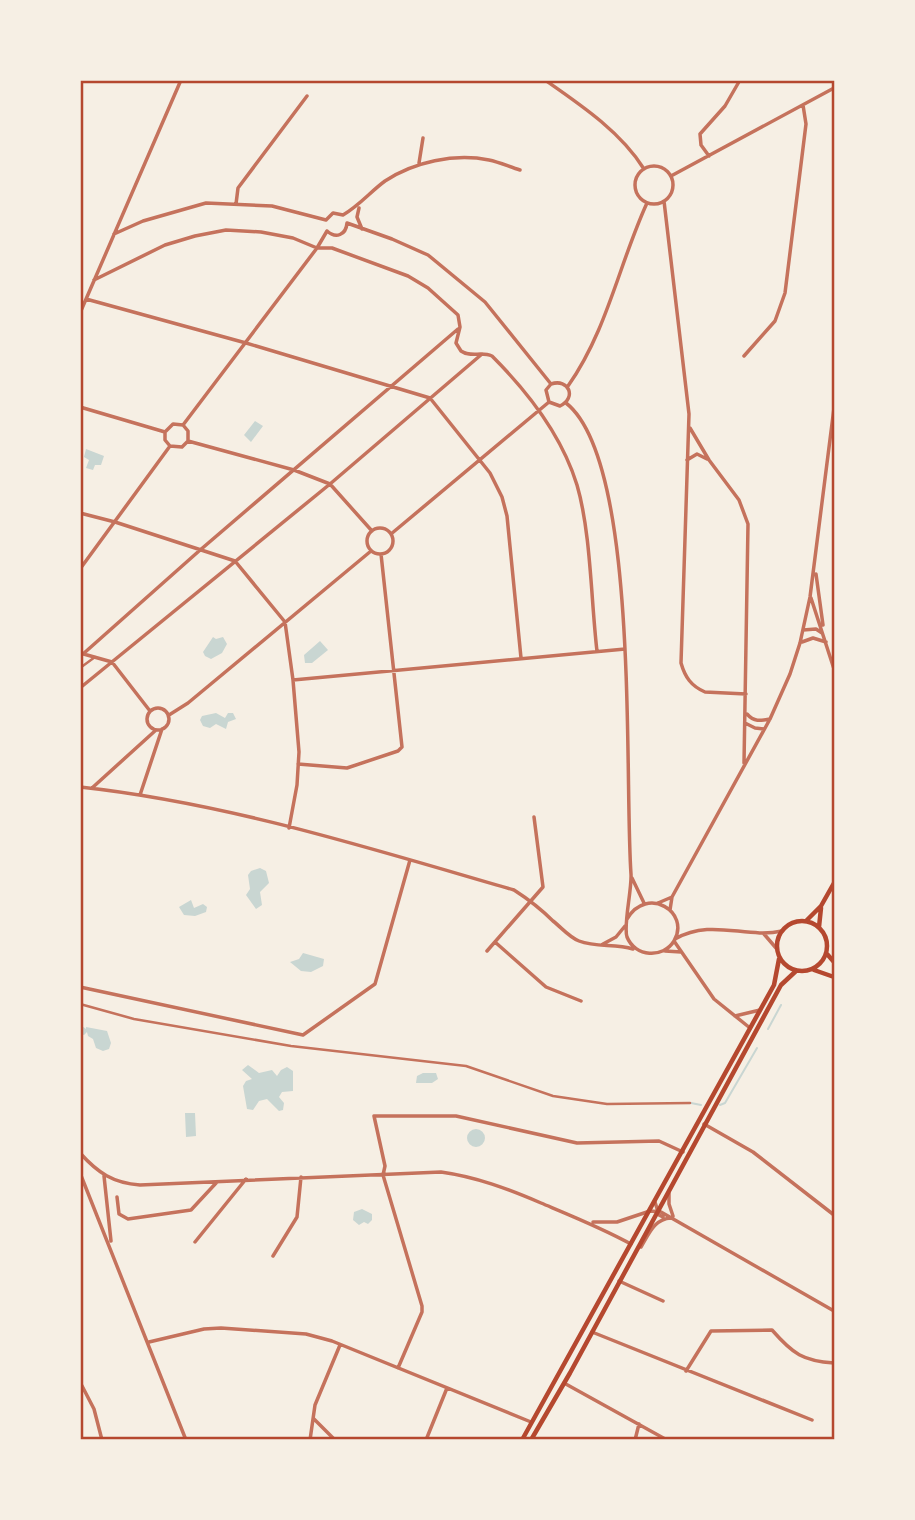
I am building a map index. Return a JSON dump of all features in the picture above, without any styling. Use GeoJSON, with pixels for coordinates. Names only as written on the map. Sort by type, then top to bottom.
{"type":"FeatureCollection","features":[{"type":"Feature","properties":{"kind":"main road"},"geometry":{"type":"LineString","coordinates":[[806,921],[821,906],[835,883]]}},
{"type":"Feature","properties":{"kind":"main road"},"geometry":{"type":"LineString","coordinates":[[813,969],[821,963],[826,953],[826,940],[819,928],[821,906]]}},
{"type":"Feature","properties":{"kind":"main road"},"geometry":{"type":"LineString","coordinates":[[522,1440],[774,985],[779,959],[776,948],[778,937],[791,923],[806,921],[819,928]]}},
{"type":"Feature","properties":{"kind":"main road"},"geometry":{"type":"LineString","coordinates":[[826,953],[835,962]]}},
{"type":"Feature","properties":{"kind":"main road"},"geometry":{"type":"LineString","coordinates":[[779,959],[788,968],[796,971],[813,969],[835,977]]}},
{"type":"Feature","properties":{"kind":"main road"},"geometry":{"type":"LineString","coordinates":[[531,1440],[781,985],[796,971]]}},
{"type":"Feature","properties":{"kind":"main road"},"geometry":{"type":"LineString","coordinates":[[533,1423],[543,1418]]}},
{"type":"Feature","properties":{"kind":"main road"},"geometry":{"type":"LineString","coordinates":[[533,1423],[535,1432]]}},
{"type":"Feature","properties":{"kind":"street"},"geometry":{"type":"LineString","coordinates":[[80,313],[181,80]]}},
{"type":"Feature","properties":{"kind":"street"},"geometry":{"type":"LineString","coordinates":[[545,80],[615,133],[636,155],[644,169]]}},
{"type":"Feature","properties":{"kind":"street"},"geometry":{"type":"LineString","coordinates":[[709,156],[701,145],[700,134],[725,106],[740,80]]}},
{"type":"Feature","properties":{"kind":"street"},"geometry":{"type":"LineString","coordinates":[[671,176],[835,88]]}},
{"type":"Feature","properties":{"kind":"street"},"geometry":{"type":"LineString","coordinates":[[236,205],[238,188],[307,96]]}},
{"type":"Feature","properties":{"kind":"street"},"geometry":{"type":"LineString","coordinates":[[744,356],[775,321],[785,293],[806,124],[803,105]]}},
{"type":"Feature","properties":{"kind":"street"},"geometry":{"type":"LineString","coordinates":[[419,163],[422,138]]}},
{"type":"Feature","properties":{"kind":"street"},"geometry":{"type":"LineString","coordinates":[[326,219],[333,213],[343,215],[359,206],[384,182],[419,163],[458,158],[488,160],[520,170]]}},
{"type":"Feature","properties":{"kind":"street"},"geometry":{"type":"LineString","coordinates":[[650,166],[662,167],[671,176],[672,193],[664,201],[647,203],[638,195],[635,184],[644,169],[650,166]]}},
{"type":"Feature","properties":{"kind":"street"},"geometry":{"type":"LineString","coordinates":[[664,201],[685,372],[688,426],[681,663],[688,680],[705,692],[746,694]]}},
{"type":"Feature","properties":{"kind":"street"},"geometry":{"type":"LineString","coordinates":[[114,234],[143,221],[206,203],[272,206],[326,219]]}},
{"type":"Feature","properties":{"kind":"street"},"geometry":{"type":"LineString","coordinates":[[568,386],[562,382],[551,384],[546,390],[549,402],[557,406],[566,403],[570,397],[568,386],[600,331],[623,261],[647,203]]}},
{"type":"Feature","properties":{"kind":"street"},"geometry":{"type":"LineString","coordinates":[[359,206],[357,217],[362,229]]}},
{"type":"Feature","properties":{"kind":"street"},"geometry":{"type":"LineString","coordinates":[[327,231],[340,235],[346,230],[347,223],[343,215]]}},
{"type":"Feature","properties":{"kind":"street"},"geometry":{"type":"LineString","coordinates":[[183,425],[317,248],[327,231],[326,219]]}},
{"type":"Feature","properties":{"kind":"street"},"geometry":{"type":"LineString","coordinates":[[347,223],[428,255],[485,302],[551,384]]}},
{"type":"Feature","properties":{"kind":"street"},"geometry":{"type":"LineString","coordinates":[[94,280],[165,245],[226,230],[261,232],[293,238],[317,248],[332,247],[408,276],[428,288],[454,310],[460,319],[456,338],[461,351],[470,355],[483,352],[496,360],[538,410],[565,453],[580,499],[597,651]]}},
{"type":"Feature","properties":{"kind":"street"},"geometry":{"type":"LineString","coordinates":[[86,299],[430,398],[481,459],[495,481],[505,506],[522,658]]}},
{"type":"Feature","properties":{"kind":"street"},"geometry":{"type":"LineString","coordinates":[[82,653],[460,327]]}},
{"type":"Feature","properties":{"kind":"street"},"geometry":{"type":"LineString","coordinates":[[80,688],[330,484],[483,352]]}},
{"type":"Feature","properties":{"kind":"street"},"geometry":{"type":"LineString","coordinates":[[391,534],[549,402]]}},
{"type":"Feature","properties":{"kind":"street"},"geometry":{"type":"LineString","coordinates":[[566,403],[579,417],[588,435],[608,490],[625,649],[631,877],[625,926],[616,937],[600,946]]}},
{"type":"Feature","properties":{"kind":"street"},"geometry":{"type":"LineString","coordinates":[[80,407],[165,432]]}},
{"type":"Feature","properties":{"kind":"street"},"geometry":{"type":"LineString","coordinates":[[750,1028],[713,999],[696,977],[674,940],[677,927],[670,910],[672,897],[770,719],[785,687],[800,643],[815,568],[835,408]]}},
{"type":"Feature","properties":{"kind":"street"},"geometry":{"type":"LineString","coordinates":[[173,424],[183,425],[189,434],[188,441],[182,447],[170,446],[165,440],[165,432],[173,424]]}},
{"type":"Feature","properties":{"kind":"street"},"geometry":{"type":"LineString","coordinates":[[688,426],[739,500],[748,524],[744,765]]}},
{"type":"Feature","properties":{"kind":"street"},"geometry":{"type":"LineString","coordinates":[[188,441],[294,470],[330,484],[372,531]]}},
{"type":"Feature","properties":{"kind":"street"},"geometry":{"type":"LineString","coordinates":[[80,569],[170,446]]}},
{"type":"Feature","properties":{"kind":"street"},"geometry":{"type":"LineString","coordinates":[[687,460],[697,454],[709,460]]}},
{"type":"Feature","properties":{"kind":"street"},"geometry":{"type":"LineString","coordinates":[[80,513],[234,561],[285,622],[293,680],[298,764],[298,785],[289,828]]}},
{"type":"Feature","properties":{"kind":"street"},"geometry":{"type":"LineString","coordinates":[[371,551],[367,541],[372,531],[380,528],[391,534]]}},
{"type":"Feature","properties":{"kind":"street"},"geometry":{"type":"LineString","coordinates":[[371,551],[381,554],[388,552],[393,545],[391,534]]}},
{"type":"Feature","properties":{"kind":"street"},"geometry":{"type":"LineString","coordinates":[[169,715],[188,703],[371,551]]}},
{"type":"Feature","properties":{"kind":"street"},"geometry":{"type":"LineString","coordinates":[[298,764],[347,768],[401,749],[403,743],[381,554]]}},
{"type":"Feature","properties":{"kind":"street"},"geometry":{"type":"LineString","coordinates":[[815,568],[824,634],[835,669]]}},
{"type":"Feature","properties":{"kind":"street"},"geometry":{"type":"LineString","coordinates":[[810,597],[824,634]]}},
{"type":"Feature","properties":{"kind":"street"},"geometry":{"type":"LineString","coordinates":[[803,630],[816,629],[824,634]]}},
{"type":"Feature","properties":{"kind":"street"},"geometry":{"type":"LineString","coordinates":[[800,643],[813,638],[826,642]]}},
{"type":"Feature","properties":{"kind":"street"},"geometry":{"type":"LineString","coordinates":[[293,680],[625,649]]}},
{"type":"Feature","properties":{"kind":"street"},"geometry":{"type":"LineString","coordinates":[[82,653],[112,662],[150,711]]}},
{"type":"Feature","properties":{"kind":"street"},"geometry":{"type":"LineString","coordinates":[[80,668],[95,657]]}},
{"type":"Feature","properties":{"kind":"street"},"geometry":{"type":"LineString","coordinates":[[156,730],[148,724],[150,711],[160,708],[169,715]]}},
{"type":"Feature","properties":{"kind":"street"},"geometry":{"type":"LineString","coordinates":[[746,713],[751,719],[770,719]]}},
{"type":"Feature","properties":{"kind":"street"},"geometry":{"type":"LineString","coordinates":[[140,795],[162,729],[169,722],[169,715]]}},
{"type":"Feature","properties":{"kind":"street"},"geometry":{"type":"LineString","coordinates":[[745,723],[764,729]]}},
{"type":"Feature","properties":{"kind":"street"},"geometry":{"type":"LineString","coordinates":[[92,788],[156,730],[162,729]]}},
{"type":"Feature","properties":{"kind":"street"},"geometry":{"type":"LineString","coordinates":[[80,787],[140,795],[222,811],[514,890],[531,901],[570,937],[588,944],[614,944],[653,954],[663,951],[682,952]]}},
{"type":"Feature","properties":{"kind":"street"},"geometry":{"type":"LineString","coordinates":[[487,951],[543,887],[534,817]]}},
{"type":"Feature","properties":{"kind":"street"},"geometry":{"type":"LineString","coordinates":[[80,987],[303,1035],[376,984],[410,860]]}},
{"type":"Feature","properties":{"kind":"street"},"geometry":{"type":"LineString","coordinates":[[631,877],[644,903]]}},
{"type":"Feature","properties":{"kind":"street"},"geometry":{"type":"LineString","coordinates":[[627,919],[637,906],[659,903],[672,897]]}},
{"type":"Feature","properties":{"kind":"street"},"geometry":{"type":"LineString","coordinates":[[659,903],[670,910]]}},
{"type":"Feature","properties":{"kind":"street"},"geometry":{"type":"LineString","coordinates":[[625,926],[628,940],[639,951]]}},
{"type":"Feature","properties":{"kind":"street"},"geometry":{"type":"LineString","coordinates":[[677,927],[688,932]]}},
{"type":"Feature","properties":{"kind":"street"},"geometry":{"type":"LineString","coordinates":[[663,951],[674,940],[688,932],[714,928],[764,934],[782,931]]}},
{"type":"Feature","properties":{"kind":"street"},"geometry":{"type":"LineString","coordinates":[[764,934],[776,948]]}},
{"type":"Feature","properties":{"kind":"street"},"geometry":{"type":"LineString","coordinates":[[495,942],[546,987],[581,1001]]}},
{"type":"Feature","properties":{"kind":"street"},"geometry":{"type":"LineString","coordinates":[[80,1004],[135,1018],[290,1046],[466,1066],[553,1096],[607,1104],[691,1103]]}},
{"type":"Feature","properties":{"kind":"street"},"geometry":{"type":"LineString","coordinates":[[733,1016],[760,1010]]}},
{"type":"Feature","properties":{"kind":"street"},"geometry":{"type":"LineString","coordinates":[[398,1368],[422,1312],[422,1306],[383,1175],[385,1166],[374,1116],[456,1116],[577,1143],[659,1141],[683,1152]]}},
{"type":"Feature","properties":{"kind":"street"},"geometry":{"type":"LineString","coordinates":[[704,1124],[753,1152],[835,1215]]}},
{"type":"Feature","properties":{"kind":"street"},"geometry":{"type":"LineString","coordinates":[[80,1153],[104,1175],[122,1184],[441,1172],[467,1176],[496,1184],[591,1222],[631,1244],[634,1247],[633,1256]]}},
{"type":"Feature","properties":{"kind":"street"},"geometry":{"type":"LineString","coordinates":[[80,1173],[112,1247],[186,1440]]}},
{"type":"Feature","properties":{"kind":"street"},"geometry":{"type":"LineString","coordinates":[[104,1175],[112,1247]]}},
{"type":"Feature","properties":{"kind":"street"},"geometry":{"type":"LineString","coordinates":[[274,1256],[297,1217],[301,1177]]}},
{"type":"Feature","properties":{"kind":"street"},"geometry":{"type":"LineString","coordinates":[[195,1242],[246,1179]]}},
{"type":"Feature","properties":{"kind":"street"},"geometry":{"type":"LineString","coordinates":[[117,1197],[119,1214],[128,1219],[191,1210],[219,1180]]}},
{"type":"Feature","properties":{"kind":"street"},"geometry":{"type":"LineString","coordinates":[[670,1188],[669,1204],[674,1218]]}},
{"type":"Feature","properties":{"kind":"street"},"geometry":{"type":"LineString","coordinates":[[655,1202],[661,1217],[674,1218]]}},
{"type":"Feature","properties":{"kind":"street"},"geometry":{"type":"LineString","coordinates":[[591,1222],[617,1222],[657,1211],[674,1218],[835,1311]]}},
{"type":"Feature","properties":{"kind":"street"},"geometry":{"type":"LineString","coordinates":[[633,1256],[655,1224],[666,1218]]}},
{"type":"Feature","properties":{"kind":"street"},"geometry":{"type":"LineString","coordinates":[[631,1244],[643,1238]]}},
{"type":"Feature","properties":{"kind":"street"},"geometry":{"type":"LineString","coordinates":[[619,1281],[663,1301]]}},
{"type":"Feature","properties":{"kind":"street"},"geometry":{"type":"LineString","coordinates":[[149,1342],[204,1329],[221,1328],[306,1334],[340,1345],[533,1423]]}},
{"type":"Feature","properties":{"kind":"street"},"geometry":{"type":"LineString","coordinates":[[686,1371],[711,1331],[772,1330],[790,1351],[813,1362],[835,1363]]}},
{"type":"Feature","properties":{"kind":"street"},"geometry":{"type":"LineString","coordinates":[[592,1332],[812,1420]]}},
{"type":"Feature","properties":{"kind":"street"},"geometry":{"type":"LineString","coordinates":[[310,1440],[315,1405],[340,1345]]}},
{"type":"Feature","properties":{"kind":"street"},"geometry":{"type":"LineString","coordinates":[[80,1382],[94,1409],[102,1440]]}},
{"type":"Feature","properties":{"kind":"street"},"geometry":{"type":"LineString","coordinates":[[564,1383],[667,1440]]}},
{"type":"Feature","properties":{"kind":"street"},"geometry":{"type":"LineString","coordinates":[[426,1440],[447,1388]]}},
{"type":"Feature","properties":{"kind":"street"},"geometry":{"type":"LineString","coordinates":[[314,1418],[335,1440]]}},
{"type":"Feature","properties":{"kind":"street"},"geometry":{"type":"LineString","coordinates":[[635,1440],[639,1423]]}},
{"type":"Feature","properties":{"kind":"shaded area"},"geometry":{"type":"Polygon","coordinates":[[[255,421],[263,426],[251,442],[244,435],[255,421]]]}},
{"type":"Feature","properties":{"kind":"shaded area"},"geometry":{"type":"Polygon","coordinates":[[[86,449],[104,456],[101,465],[95,465],[93,470],[86,468],[89,460],[84,457],[86,449]]]}},
{"type":"Feature","properties":{"kind":"shaded area"},"geometry":{"type":"Polygon","coordinates":[[[213,637],[223,637],[227,644],[222,653],[211,659],[203,652],[213,637]]]}},
{"type":"Feature","properties":{"kind":"shaded area"},"geometry":{"type":"Polygon","coordinates":[[[320,641],[328,650],[312,663],[305,663],[304,655],[320,641]]]}},
{"type":"Feature","properties":{"kind":"shaded area"},"geometry":{"type":"Polygon","coordinates":[[[216,713],[225,718],[228,713],[233,713],[236,719],[228,722],[226,729],[216,724],[210,728],[203,726],[200,720],[202,716],[216,713]]]}},
{"type":"Feature","properties":{"kind":"shaded area"},"geometry":{"type":"Polygon","coordinates":[[[260,868],[266,871],[269,883],[260,892],[262,905],[256,909],[246,895],[250,889],[248,875],[260,868]]]}},
{"type":"Feature","properties":{"kind":"shaded area"},"geometry":{"type":"Polygon","coordinates":[[[191,900],[194,908],[203,904],[207,907],[206,912],[195,916],[184,915],[179,907],[191,900]]]}},
{"type":"Feature","properties":{"kind":"shaded area"},"geometry":{"type":"Polygon","coordinates":[[[303,953],[324,959],[323,966],[311,972],[301,971],[290,962],[299,959],[303,953]]]}},
{"type":"Feature","properties":{"kind":"shaded area"},"geometry":{"type":"Polygon","coordinates":[[[82,1026],[86,1029],[107,1031],[111,1043],[109,1049],[103,1051],[96,1048],[87,1032],[81,1034],[82,1026]]]}},
{"type":"Feature","properties":{"kind":"shaded area"},"geometry":{"type":"Polygon","coordinates":[[[248,1065],[259,1073],[272,1070],[277,1076],[287,1067],[293,1071],[293,1091],[282,1092],[279,1097],[284,1103],[283,1110],[279,1111],[267,1099],[259,1101],[253,1110],[247,1109],[243,1086],[246,1081],[252,1079],[242,1070],[248,1065]]]}},
{"type":"Feature","properties":{"kind":"shaded area"},"geometry":{"type":"Polygon","coordinates":[[[436,1073],[438,1079],[432,1083],[416,1083],[417,1076],[436,1073]]]}},
{"type":"Feature","properties":{"kind":"shaded area"},"geometry":{"type":"Polygon","coordinates":[[[185,1113],[195,1113],[196,1136],[186,1137],[185,1113]]]}},
{"type":"Feature","properties":{"kind":"shaded area"},"geometry":{"type":"Polygon","coordinates":[[[476,1129],[482,1132],[485,1138],[482,1144],[476,1147],[470,1144],[467,1138],[470,1132],[476,1129]]]}},
{"type":"Feature","properties":{"kind":"shaded area"},"geometry":{"type":"Polygon","coordinates":[[[362,1209],[372,1214],[372,1220],[368,1224],[364,1222],[359,1225],[353,1220],[354,1212],[362,1209]]]}},
{"type":"Feature","properties":{"kind":"waterway"},"geometry":{"type":"LineString","coordinates":[[768,1029],[781,1005]]}},
{"type":"Feature","properties":{"kind":"waterway"},"geometry":{"type":"LineString","coordinates":[[720,1105],[725,1103],[757,1048]]}},
{"type":"Feature","properties":{"kind":"waterway"},"geometry":{"type":"LineString","coordinates":[[691,1103],[701,1105]]}}]}
